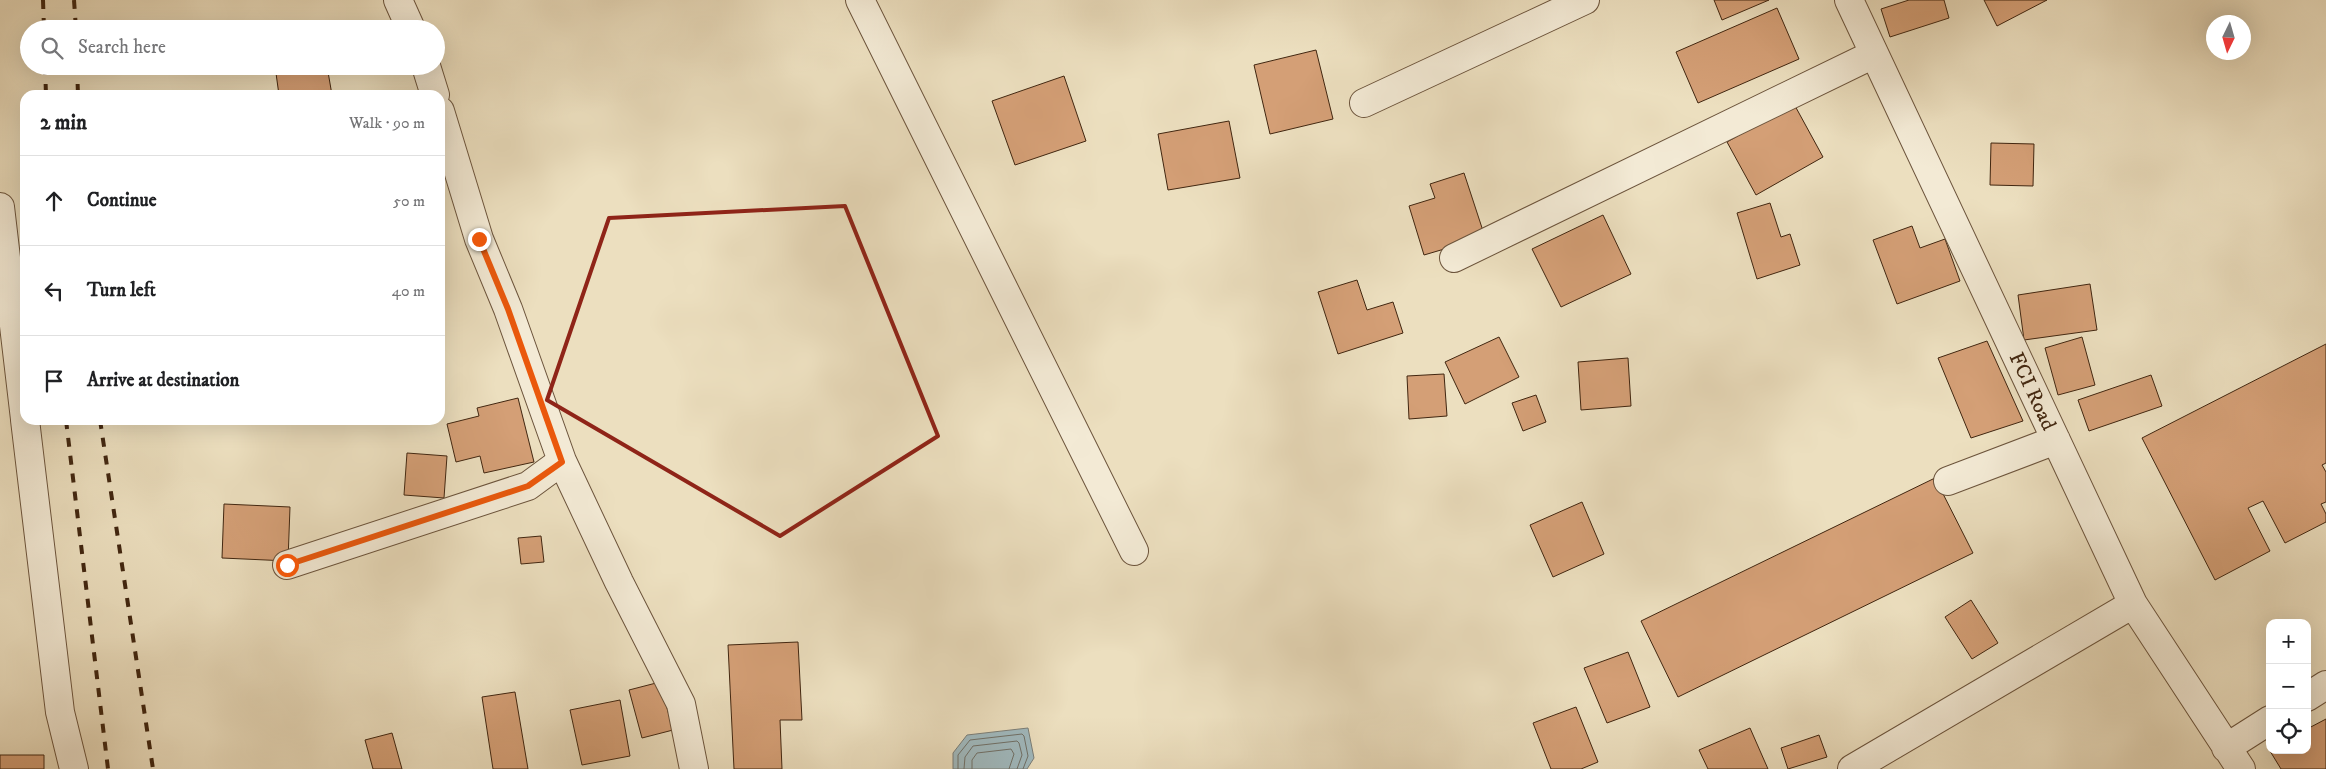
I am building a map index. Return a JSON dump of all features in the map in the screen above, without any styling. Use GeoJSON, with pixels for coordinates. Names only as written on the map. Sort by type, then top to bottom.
{"type":"FeatureCollection","features":[{"type":"Feature","properties":{"kind":"street"},"geometry":{"type":"LineString","coordinates":[[398,0],[407,20]]}},
{"type":"Feature","properties":{"kind":"street"},"geometry":{"type":"LineString","coordinates":[[860,0],[1134,551]]}},
{"type":"Feature","properties":{"kind":"street"},"geometry":{"type":"LineString","coordinates":[[1364,103],[1585,0]]}},
{"type":"Feature","properties":{"kind":"street","name":"FCI Road"},"geometry":{"type":"LineString","coordinates":[[1849,0],[2133,604],[2234,758]]}},
{"type":"Feature","properties":{"kind":"street"},"geometry":{"type":"LineString","coordinates":[[1454,258],[1874,54]]}},
{"type":"Feature","properties":{"kind":"street"},"geometry":{"type":"LineString","coordinates":[[429,75],[433,90]]}},
{"type":"Feature","properties":{"kind":"street"},"geometry":{"type":"LineString","coordinates":[[445,127],[479,239],[508,309],[562,462],[619,582],[681,704],[694,769]]}},
{"type":"Feature","properties":{"kind":"street"},"geometry":{"type":"LineString","coordinates":[[0,207],[20,377]]}},
{"type":"Feature","properties":{"kind":"street"},"geometry":{"type":"LineString","coordinates":[[26,425],[60,712],[74,769]]}},
{"type":"Feature","properties":{"kind":"street"},"geometry":{"type":"LineString","coordinates":[[1948,481],[2056,440]]}},
{"type":"Feature","properties":{"kind":"street"},"geometry":{"type":"LineString","coordinates":[[287,565],[528,486],[562,462]]}},
{"type":"Feature","properties":{"kind":"street"},"geometry":{"type":"LineString","coordinates":[[1852,769],[2133,604]]}},
{"type":"Feature","properties":{"kind":"street"},"geometry":{"type":"LineString","coordinates":[[2311,694],[2326,685]]}},
{"type":"Feature","properties":{"kind":"street"},"geometry":{"type":"LineString","coordinates":[[2234,758],[2266,724]]}},
{"type":"Feature","properties":{"kind":"highlighted area"},"geometry":{"type":"Polygon","coordinates":[[[845,206],[938,436],[780,536],[547,400],[609,218],[845,206]]]}},
{"type":"Feature","properties":{"kind":"water"},"geometry":{"type":"Polygon","coordinates":[[[1028,728],[1034,758],[1027,769],[953,769],[953,753],[967,735],[1028,728]]]}},
{"type":"Feature","properties":{"kind":"building"},"geometry":{"type":"Polygon","coordinates":[[[1714,0],[1769,0],[1722,20],[1714,0]]]}},
{"type":"Feature","properties":{"kind":"building"},"geometry":{"type":"Polygon","coordinates":[[[1909,0],[1944,0],[1949,18],[1890,37],[1881,9],[1909,0]]]}},
{"type":"Feature","properties":{"kind":"building"},"geometry":{"type":"Polygon","coordinates":[[[1984,0],[2047,0],[1997,26],[1984,0]]]}},
{"type":"Feature","properties":{"kind":"building"},"geometry":{"type":"Polygon","coordinates":[[[1777,8],[1799,59],[1698,103],[1676,52],[1777,8]]]}},
{"type":"Feature","properties":{"kind":"building"},"geometry":{"type":"Polygon","coordinates":[[[1316,50],[1333,119],[1270,134],[1254,65],[1316,50]]]}},
{"type":"Feature","properties":{"kind":"building"},"geometry":{"type":"Polygon","coordinates":[[[276,75],[329,75],[331,90],[278,90],[276,75]]]}},
{"type":"Feature","properties":{"kind":"building"},"geometry":{"type":"Polygon","coordinates":[[[1064,76],[1086,141],[1015,165],[992,101],[1064,76]]]}},
{"type":"Feature","properties":{"kind":"building"},"geometry":{"type":"Polygon","coordinates":[[[1794,104],[1823,157],[1756,195],[1727,142],[1794,104]]]}},
{"type":"Feature","properties":{"kind":"building"},"geometry":{"type":"Polygon","coordinates":[[[1229,121],[1240,178],[1168,190],[1158,134],[1229,121]]]}},
{"type":"Feature","properties":{"kind":"building"},"geometry":{"type":"Polygon","coordinates":[[[1991,143],[2034,144],[2033,186],[1990,185],[1991,143]]]}},
{"type":"Feature","properties":{"kind":"building"},"geometry":{"type":"Polygon","coordinates":[[[1464,173],[1485,237],[1424,255],[1409,206],[1435,198],[1430,184],[1464,173]]]}},
{"type":"Feature","properties":{"kind":"building"},"geometry":{"type":"Polygon","coordinates":[[[1770,203],[1781,237],[1790,234],[1800,265],[1757,279],[1737,213],[1770,203]]]}},
{"type":"Feature","properties":{"kind":"building"},"geometry":{"type":"Polygon","coordinates":[[[1603,215],[1631,274],[1561,307],[1532,249],[1603,215]]]}},
{"type":"Feature","properties":{"kind":"building"},"geometry":{"type":"Polygon","coordinates":[[[1912,226],[1920,248],[1945,239],[1960,281],[1897,304],[1873,240],[1912,226]]]}},
{"type":"Feature","properties":{"kind":"building"},"geometry":{"type":"Polygon","coordinates":[[[1357,280],[1367,310],[1393,302],[1403,333],[1338,354],[1318,292],[1357,280]]]}},
{"type":"Feature","properties":{"kind":"building"},"geometry":{"type":"Polygon","coordinates":[[[2090,284],[2097,330],[2024,340],[2018,295],[2090,284]]]}},
{"type":"Feature","properties":{"kind":"building"},"geometry":{"type":"Polygon","coordinates":[[[1499,337],[1519,377],[1465,404],[1445,362],[1499,337]]]}},
{"type":"Feature","properties":{"kind":"building"},"geometry":{"type":"Polygon","coordinates":[[[2082,337],[2095,385],[2058,395],[2045,348],[2082,337]]]}},
{"type":"Feature","properties":{"kind":"building"},"geometry":{"type":"Polygon","coordinates":[[[1987,341],[2023,421],[1971,438],[1938,358],[1987,341]]]}},
{"type":"Feature","properties":{"kind":"building"},"geometry":{"type":"Polygon","coordinates":[[[2326,344],[2326,463],[2322,465],[2326,472],[2326,502],[2321,504],[2326,514],[2326,522],[2285,543],[2263,501],[2248,508],[2270,551],[2215,580],[2142,438],[2326,344]]]}},
{"type":"Feature","properties":{"kind":"building"},"geometry":{"type":"Polygon","coordinates":[[[1628,358],[1631,406],[1581,410],[1578,362],[1628,358]]]}},
{"type":"Feature","properties":{"kind":"building"},"geometry":{"type":"Polygon","coordinates":[[[1444,374],[1447,416],[1409,419],[1407,376],[1444,374]]]}},
{"type":"Feature","properties":{"kind":"building"},"geometry":{"type":"Polygon","coordinates":[[[2151,375],[2162,406],[2089,431],[2078,400],[2151,375]]]}},
{"type":"Feature","properties":{"kind":"building"},"geometry":{"type":"Polygon","coordinates":[[[1536,395],[1546,422],[1523,431],[1512,403],[1536,395]]]}},
{"type":"Feature","properties":{"kind":"building"},"geometry":{"type":"Polygon","coordinates":[[[518,398],[534,462],[484,473],[480,456],[456,462],[447,424],[479,416],[477,408],[518,398]]]}},
{"type":"Feature","properties":{"kind":"building"},"geometry":{"type":"Polygon","coordinates":[[[407,453],[447,456],[444,498],[404,495],[407,453]]]}},
{"type":"Feature","properties":{"kind":"building"},"geometry":{"type":"Polygon","coordinates":[[[1935,478],[1973,553],[1678,697],[1641,621],[1935,478]]]}},
{"type":"Feature","properties":{"kind":"building"},"geometry":{"type":"Polygon","coordinates":[[[1582,502],[1604,554],[1553,577],[1530,525],[1582,502]]]}},
{"type":"Feature","properties":{"kind":"building"},"geometry":{"type":"Polygon","coordinates":[[[224,504],[290,507],[288,561],[222,558],[224,504]]]}},
{"type":"Feature","properties":{"kind":"building"},"geometry":{"type":"Polygon","coordinates":[[[541,536],[544,562],[521,564],[518,538],[541,536]]]}},
{"type":"Feature","properties":{"kind":"building"},"geometry":{"type":"Polygon","coordinates":[[[1971,600],[1998,643],[1972,659],[1945,617],[1971,600]]]}},
{"type":"Feature","properties":{"kind":"building"},"geometry":{"type":"Polygon","coordinates":[[[798,642],[802,720],[780,720],[782,769],[734,769],[728,645],[798,642]]]}},
{"type":"Feature","properties":{"kind":"building"},"geometry":{"type":"Polygon","coordinates":[[[1628,652],[1650,707],[1607,723],[1584,668],[1628,652]]]}},
{"type":"Feature","properties":{"kind":"building"},"geometry":{"type":"Polygon","coordinates":[[[660,682],[673,730],[642,738],[629,690],[660,682]]]}},
{"type":"Feature","properties":{"kind":"building"},"geometry":{"type":"Polygon","coordinates":[[[515,692],[528,769],[493,769],[482,697],[515,692]]]}},
{"type":"Feature","properties":{"kind":"building"},"geometry":{"type":"Polygon","coordinates":[[[620,700],[630,756],[582,765],[570,710],[620,700]]]}},
{"type":"Feature","properties":{"kind":"building"},"geometry":{"type":"Polygon","coordinates":[[[1576,707],[1598,762],[1581,769],[1551,769],[1533,723],[1576,707]]]}},
{"type":"Feature","properties":{"kind":"building"},"geometry":{"type":"Polygon","coordinates":[[[2326,719],[2326,769],[2281,769],[2272,754],[2311,754],[2311,727],[2326,719]]]}},
{"type":"Feature","properties":{"kind":"building"},"geometry":{"type":"Polygon","coordinates":[[[1750,728],[1768,769],[1708,769],[1699,750],[1750,728]]]}},
{"type":"Feature","properties":{"kind":"building"},"geometry":{"type":"Polygon","coordinates":[[[392,733],[402,769],[373,769],[365,740],[392,733]]]}},
{"type":"Feature","properties":{"kind":"building"},"geometry":{"type":"Polygon","coordinates":[[[1819,735],[1827,757],[1788,769],[1781,748],[1819,735]]]}},
{"type":"Feature","properties":{"kind":"building"},"geometry":{"type":"Polygon","coordinates":[[[0,755],[44,755],[44,769],[0,769],[0,755]]]}},
{"type":"Feature","properties":{"kind":"railway"},"geometry":{"type":"LineString","coordinates":[[43,0],[44,20]]}},
{"type":"Feature","properties":{"kind":"railway"},"geometry":{"type":"LineString","coordinates":[[74,0],[75,20]]}},
{"type":"Feature","properties":{"kind":"railway"},"geometry":{"type":"LineString","coordinates":[[45,75],[46,90]]}},
{"type":"Feature","properties":{"kind":"railway"},"geometry":{"type":"LineString","coordinates":[[77,75],[78,90]]}},
{"type":"Feature","properties":{"kind":"railway"},"geometry":{"type":"LineString","coordinates":[[67,425],[108,769]]}},
{"type":"Feature","properties":{"kind":"railway"},"geometry":{"type":"LineString","coordinates":[[101,425],[153,769]]}},
{"type":"Feature","properties":{"kind":"route"},"geometry":{"type":"LineString","coordinates":[[287,565],[528,486],[562,462],[508,309],[479,239]]}}]}
